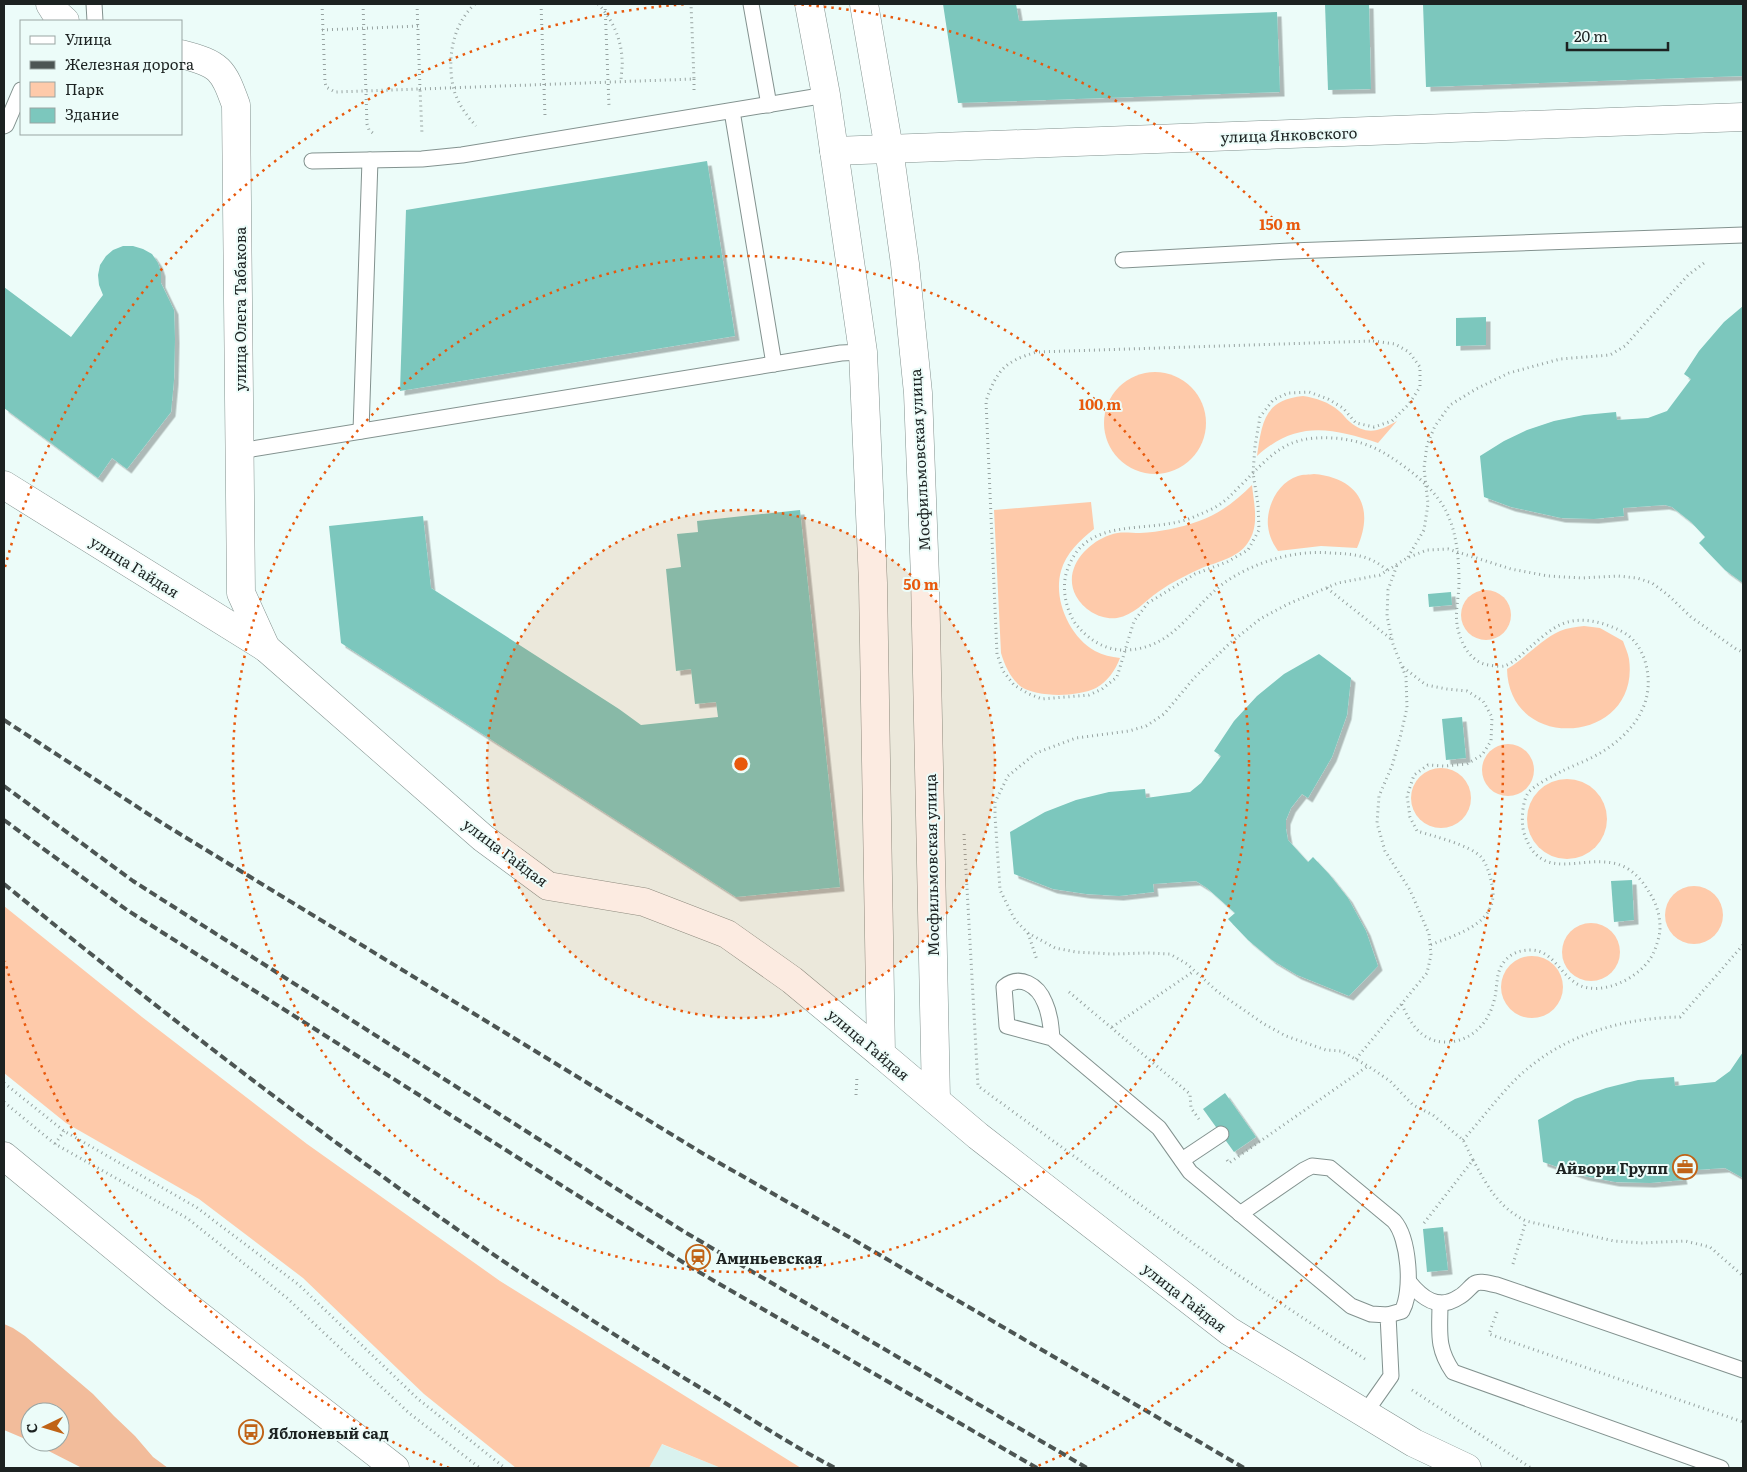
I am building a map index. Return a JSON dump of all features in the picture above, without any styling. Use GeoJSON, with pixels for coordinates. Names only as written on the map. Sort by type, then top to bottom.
{"type":"FeatureCollection","features":[{"type":"Feature","properties":{"kind":"street"},"geometry":{"type":"LineString","coordinates":[[809,4],[826,95],[864,352],[874,583],[881,1054]]}},
{"type":"Feature","properties":{"kind":"street","name":"Мосфильмовская улица"},"geometry":{"type":"LineString","coordinates":[[864,4],[889,149],[905,264],[918,393],[925,578],[936,1099]]}},
{"type":"Feature","properties":{"kind":"street","name":"улица Олега Табакова"},"geometry":{"type":"LineString","coordinates":[[182,54],[211,64],[225,76],[236,105],[240,594]]}},
{"type":"Feature","properties":{"kind":"street","name":"улица Янковского"},"geometry":{"type":"LineString","coordinates":[[834,151],[1743,117]]}},
{"type":"Feature","properties":{"kind":"street","name":"улица Гайдая"},"geometry":{"type":"LineString","coordinates":[[4,485],[266,648],[484,838],[548,886],[644,902],[727,934],[792,980],[978,1136],[1229,1331],[1414,1443],[1467,1468]]}},
{"type":"Feature","properties":{"kind":"street","name":"улица Гайдая"},"geometry":{"type":"LineString","coordinates":[[240,594],[266,648]]}},
{"type":"Feature","properties":{"kind":"street"},"geometry":{"type":"LineString","coordinates":[[4,1156],[174,1296],[395,1468]]}},
{"type":"Feature","properties":{"kind":"lane"},"geometry":{"type":"LineString","coordinates":[[94,4],[95,20]]}},
{"type":"Feature","properties":{"kind":"lane"},"geometry":{"type":"LineString","coordinates":[[751,4],[769,105]]}},
{"type":"Feature","properties":{"kind":"lane"},"geometry":{"type":"LineString","coordinates":[[4,126],[20,92]]}},
{"type":"Feature","properties":{"kind":"lane"},"geometry":{"type":"LineString","coordinates":[[312,161],[444,158],[826,95]]}},
{"type":"Feature","properties":{"kind":"lane"},"geometry":{"type":"LineString","coordinates":[[732,111],[774,364]]}},
{"type":"Feature","properties":{"kind":"lane"},"geometry":{"type":"LineString","coordinates":[[361,431],[370,160]]}},
{"type":"Feature","properties":{"kind":"lane"},"geometry":{"type":"LineString","coordinates":[[1123,260],[1290,250],[1743,235]]}},
{"type":"Feature","properties":{"kind":"lane"},"geometry":{"type":"LineString","coordinates":[[240,451],[841,353],[864,352]]}},
{"type":"Feature","properties":{"kind":"lane"},"geometry":{"type":"LineString","coordinates":[[1052,1038],[1159,1128],[1190,1172],[1240,1214],[1351,1306],[1371,1314],[1388,1314],[1402,1311],[1407,1303],[1409,1282],[1405,1248],[1400,1228],[1330,1168],[1312,1166],[1304,1170],[1240,1214]]}},
{"type":"Feature","properties":{"kind":"lane"},"geometry":{"type":"LineString","coordinates":[[1182,1160],[1217,1136]]}},
{"type":"Feature","properties":{"kind":"lane"},"geometry":{"type":"LineString","coordinates":[[1409,1282],[1420,1294],[1431,1301],[1444,1304],[1457,1298],[1475,1283],[1484,1282],[1743,1370]]}},
{"type":"Feature","properties":{"kind":"lane"},"geometry":{"type":"LineString","coordinates":[[1440,1303],[1440,1346],[1444,1359],[1452,1372],[1721,1468]]}},
{"type":"Feature","properties":{"kind":"lane"},"geometry":{"type":"LineString","coordinates":[[1365,1413],[1391,1376],[1388,1314]]}},
{"type":"Feature","properties":{"kind":"path"},"geometry":{"type":"LineString","coordinates":[[322,4],[325,82],[326,87],[335,92],[694,79],[691,4]]}},
{"type":"Feature","properties":{"kind":"path"},"geometry":{"type":"LineString","coordinates":[[363,4],[367,124],[369,130],[377,136]]}},
{"type":"Feature","properties":{"kind":"path"},"geometry":{"type":"LineString","coordinates":[[413,134],[422,134],[417,4]]}},
{"type":"Feature","properties":{"kind":"path"},"geometry":{"type":"LineString","coordinates":[[475,4],[468,10],[455,34],[450,61],[453,88],[462,108],[476,126],[493,139],[513,148]]}},
{"type":"Feature","properties":{"kind":"path"},"geometry":{"type":"LineString","coordinates":[[541,4],[546,141]]}},
{"type":"Feature","properties":{"kind":"path"},"geometry":{"type":"LineString","coordinates":[[598,4],[605,11],[617,33],[622,57],[621,82]]}},
{"type":"Feature","properties":{"kind":"path"},"geometry":{"type":"LineString","coordinates":[[605,4],[610,131]]}},
{"type":"Feature","properties":{"kind":"path"},"geometry":{"type":"LineString","coordinates":[[322,30],[418,26]]}},
{"type":"Feature","properties":{"kind":"path"},"geometry":{"type":"LineString","coordinates":[[1407,558],[1424,530],[1428,504],[1424,468],[1426,446],[1435,426],[1450,405],[1509,374],[1560,359],[1610,355],[1625,346],[1688,275],[1711,258]]}},
{"type":"Feature","properties":{"kind":"path"},"geometry":{"type":"LineString","coordinates":[[1372,342],[1395,344],[1409,352],[1420,368],[1420,387],[1409,404],[1392,421],[1374,427],[1356,423],[1343,408],[1328,399],[1309,392],[1288,394],[1273,400],[1260,417],[1255,446],[1253,473],[1258,504],[1259,530],[1248,550],[1227,562],[1195,574],[1148,603],[1134,620],[1125,650],[1117,677],[1102,689],[1089,695],[1042,699],[1014,685],[1003,671],[997,654],[986,401],[992,384],[1001,370],[1017,358],[1037,352],[1372,342]]}},
{"type":"Feature","properties":{"kind":"path"},"geometry":{"type":"LineString","coordinates":[[1388,570],[1375,560],[1354,554],[1320,552],[1288,556],[1257,564],[1228,580],[1202,602],[1183,624],[1164,640],[1139,649],[1111,650],[1091,639],[1074,621],[1064,598],[1064,578],[1073,556],[1087,541],[1108,531],[1132,527],[1160,526],[1189,520],[1223,503],[1270,455],[1289,442],[1319,437],[1347,439],[1375,447],[1404,466],[1426,485],[1444,507],[1453,528],[1457,552],[1459,586],[1457,622],[1463,644],[1474,660],[1487,665],[1503,666],[1519,657],[1541,638],[1562,624],[1583,620],[1609,625],[1631,636],[1644,655],[1649,682],[1644,708],[1628,731],[1605,750],[1548,778],[1528,792],[1522,817],[1524,834],[1537,857],[1553,864],[1572,865],[1598,862],[1623,865],[1642,881],[1657,903],[1660,935],[1649,961],[1630,978],[1608,986],[1586,988],[1572,981],[1555,962],[1541,951],[1525,950],[1512,954],[1500,966],[1494,1000],[1486,1023],[1469,1037],[1449,1042],[1431,1040],[1417,1031],[1402,1003]]}},
{"type":"Feature","properties":{"kind":"path"},"geometry":{"type":"LineString","coordinates":[[1743,652],[1692,617],[1652,583],[1637,578],[1618,576],[1582,578],[1548,576],[1511,569],[1448,549],[1427,550],[1407,558],[1380,575],[1338,583],[1288,604],[1260,619],[1229,644],[1195,677],[1164,714],[1146,726],[1129,731],[1076,738],[1036,753],[1008,776],[995,802],[1000,890],[1015,920],[1028,933],[1055,948],[1076,952],[1112,954],[1148,952],[1170,954],[1187,964],[1218,992],[1278,1032],[1326,1050],[1341,1051],[1356,1059],[1390,1082],[1413,1105],[1433,1115],[1463,1140],[1491,1194],[1515,1216],[1526,1221],[1614,1241],[1642,1243],[1685,1242],[1710,1247],[1743,1276]]}},
{"type":"Feature","properties":{"kind":"path"},"geometry":{"type":"LineString","coordinates":[[1356,1059],[1427,973],[1431,955],[1429,934],[1410,890],[1385,851],[1377,823],[1379,796],[1392,766],[1408,708],[1406,677],[1392,640],[1387,616],[1388,590],[1397,564]]}},
{"type":"Feature","properties":{"kind":"path"},"geometry":{"type":"LineString","coordinates":[[1327,588],[1392,640]]}},
{"type":"Feature","properties":{"kind":"path"},"geometry":{"type":"LineString","coordinates":[[1401,665],[1426,685],[1467,691],[1483,701],[1492,717],[1491,741],[1482,755],[1467,764],[1428,765],[1414,775],[1407,796],[1410,817],[1417,830],[1459,844],[1480,856],[1490,874],[1494,895],[1485,917],[1466,931],[1430,944]]}},
{"type":"Feature","properties":{"kind":"path"},"geometry":{"type":"LineString","coordinates":[[964,830],[978,1086],[1223,1266],[1531,1468]]}},
{"type":"Feature","properties":{"kind":"path"},"geometry":{"type":"LineString","coordinates":[[1028,933],[1039,966]]}},
{"type":"Feature","properties":{"kind":"path"},"geometry":{"type":"LineString","coordinates":[[1463,1140],[1516,1079],[1538,1060],[1562,1045],[1610,1025],[1657,1017],[1680,1017],[1743,945]]}},
{"type":"Feature","properties":{"kind":"path"},"geometry":{"type":"LineString","coordinates":[[1112,1027],[1194,971]]}},
{"type":"Feature","properties":{"kind":"path"},"geometry":{"type":"LineString","coordinates":[[1068,991],[1190,1094],[1191,1108],[1217,1136],[1229,1163],[1368,1066]]}},
{"type":"Feature","properties":{"kind":"path"},"geometry":{"type":"LineString","coordinates":[[4,1082],[64,1131],[196,1207],[299,1285],[418,1399],[505,1468]]}},
{"type":"Feature","properties":{"kind":"path"},"geometry":{"type":"LineString","coordinates":[[4,1102],[55,1144],[187,1218],[287,1298],[409,1413],[480,1468]]}},
{"type":"Feature","properties":{"kind":"path"},"geometry":{"type":"LineString","coordinates":[[55,1144],[64,1131]]}},
{"type":"Feature","properties":{"kind":"path"},"geometry":{"type":"LineString","coordinates":[[1405,1248],[1473,1160]]}},
{"type":"Feature","properties":{"kind":"path"},"geometry":{"type":"LineString","coordinates":[[1526,1221],[1490,1334],[1743,1422]]}},
{"type":"Feature","properties":{"kind":"shaded area"},"geometry":{"type":"Polygon","coordinates":[[[4,1324],[25,1336],[93,1394],[153,1457],[168,1468],[82,1468],[51,1452],[70,1452],[70,1402],[20,1402],[20,1437],[4,1430],[4,1324]]]}},
{"type":"Feature","properties":{"kind":"shaded area"},"geometry":{"type":"Polygon","coordinates":[[[661,1444],[721,1468],[649,1468],[661,1444]]]}},
{"type":"Feature","properties":{"kind":"green space"},"geometry":{"type":"Polygon","coordinates":[[[1155,372],[1175,376],[1191,387],[1202,403],[1206,423],[1202,443],[1191,459],[1175,470],[1155,474],[1135,470],[1119,459],[1108,443],[1104,423],[1108,403],[1119,387],[1135,376],[1155,372]]]}},
{"type":"Feature","properties":{"kind":"green space"},"geometry":{"type":"Polygon","coordinates":[[[1303,396],[1331,405],[1350,422],[1362,429],[1374,431],[1397,421],[1378,443],[1345,434],[1315,430],[1286,437],[1272,444],[1257,456],[1263,423],[1267,415],[1280,402],[1303,396]]]}},
{"type":"Feature","properties":{"kind":"green space"},"geometry":{"type":"Polygon","coordinates":[[[1314,474],[1330,477],[1342,482],[1359,497],[1363,508],[1364,520],[1357,548],[1321,546],[1278,551],[1274,546],[1268,526],[1271,503],[1279,489],[1291,479],[1300,475],[1314,474]]]}},
{"type":"Feature","properties":{"kind":"green space"},"geometry":{"type":"Polygon","coordinates":[[[1252,485],[1255,523],[1251,537],[1243,549],[1174,582],[1134,611],[1117,618],[1099,616],[1088,610],[1079,601],[1072,586],[1074,567],[1085,551],[1093,544],[1117,533],[1162,531],[1199,521],[1227,506],[1252,485]]]}},
{"type":"Feature","properties":{"kind":"green space"},"geometry":{"type":"Polygon","coordinates":[[[1091,502],[1094,529],[1074,547],[1063,564],[1059,582],[1061,605],[1071,626],[1086,644],[1101,654],[1120,658],[1108,679],[1096,688],[1088,691],[1058,695],[1027,690],[1013,679],[1001,653],[994,510],[1091,502]]]}},
{"type":"Feature","properties":{"kind":"green space"},"geometry":{"type":"Polygon","coordinates":[[[1481,590],[1491,590],[1504,597],[1511,610],[1511,620],[1504,633],[1491,640],[1481,640],[1472,636],[1465,629],[1461,620],[1461,610],[1465,601],[1472,594],[1481,590]]]}},
{"type":"Feature","properties":{"kind":"green space"},"geometry":{"type":"Polygon","coordinates":[[[1584,626],[1600,628],[1623,641],[1629,659],[1627,687],[1615,709],[1596,722],[1573,728],[1550,726],[1529,716],[1513,697],[1507,669],[1539,644],[1560,631],[1584,626]]]}},
{"type":"Feature","properties":{"kind":"green space"},"geometry":{"type":"Polygon","coordinates":[[[1508,744],[1522,748],[1530,756],[1534,770],[1530,784],[1522,792],[1508,796],[1494,792],[1486,784],[1482,770],[1486,756],[1494,748],[1508,744]]]}},
{"type":"Feature","properties":{"kind":"green space"},"geometry":{"type":"Polygon","coordinates":[[[1435,768],[1447,768],[1458,773],[1466,781],[1471,792],[1469,810],[1458,823],[1447,828],[1435,828],[1424,823],[1416,815],[1411,804],[1411,792],[1416,781],[1424,773],[1435,768]]]}},
{"type":"Feature","properties":{"kind":"green space"},"geometry":{"type":"Polygon","coordinates":[[[1559,779],[1575,779],[1596,790],[1607,811],[1607,827],[1596,848],[1575,859],[1559,859],[1545,853],[1533,841],[1527,827],[1527,811],[1533,797],[1545,785],[1559,779]]]}},
{"type":"Feature","properties":{"kind":"green space"},"geometry":{"type":"Polygon","coordinates":[[[1688,886],[1700,886],[1715,894],[1723,909],[1723,921],[1715,936],[1700,944],[1688,944],[1673,936],[1665,921],[1665,909],[1673,894],[1688,886]]]}},
{"type":"Feature","properties":{"kind":"green space"},"geometry":{"type":"Polygon","coordinates":[[[4,906],[142,1017],[307,1144],[500,1281],[801,1468],[721,1468],[662,1444],[649,1468],[516,1468],[424,1394],[303,1278],[199,1199],[66,1123],[4,1073],[4,906]]]}},
{"type":"Feature","properties":{"kind":"green space"},"geometry":{"type":"Polygon","coordinates":[[[1591,923],[1607,928],[1615,936],[1620,952],[1615,968],[1607,976],[1591,981],[1575,976],[1567,968],[1562,952],[1567,936],[1575,928],[1591,923]]]}},
{"type":"Feature","properties":{"kind":"green space"},"geometry":{"type":"Polygon","coordinates":[[[1532,956],[1544,959],[1554,965],[1560,975],[1563,987],[1560,999],[1554,1009],[1544,1015],[1532,1018],[1520,1015],[1510,1009],[1504,999],[1501,987],[1504,975],[1510,965],[1520,959],[1532,956]]]}},
{"type":"Feature","properties":{"kind":"building"},"geometry":{"type":"Polygon","coordinates":[[[943,4],[1016,4],[1019,21],[1277,12],[1280,92],[958,103],[943,4]]]}},
{"type":"Feature","properties":{"kind":"building"},"geometry":{"type":"Polygon","coordinates":[[[1325,4],[1369,4],[1371,89],[1328,90],[1325,4]]]}},
{"type":"Feature","properties":{"kind":"building"},"geometry":{"type":"Polygon","coordinates":[[[1423,4],[1743,4],[1743,76],[1426,87],[1423,4]]]}},
{"type":"Feature","properties":{"kind":"building"},"geometry":{"type":"Polygon","coordinates":[[[707,161],[735,336],[400,391],[406,210],[707,161]]]}},
{"type":"Feature","properties":{"kind":"building"},"geometry":{"type":"Polygon","coordinates":[[[123,246],[133,246],[152,254],[158,263],[161,272],[161,283],[174,310],[174,380],[171,412],[127,469],[112,458],[98,478],[4,408],[4,287],[71,337],[103,295],[98,275],[100,265],[113,250],[123,246]]]}},
{"type":"Feature","properties":{"kind":"building"},"geometry":{"type":"Polygon","coordinates":[[[1743,306],[1743,583],[1725,570],[1699,543],[1705,537],[1691,522],[1672,507],[1665,505],[1623,508],[1624,516],[1594,519],[1561,518],[1511,507],[1484,497],[1480,456],[1504,441],[1527,430],[1554,421],[1584,415],[1616,412],[1617,420],[1648,418],[1667,411],[1691,379],[1684,374],[1699,351],[1724,322],[1743,306]]]}},
{"type":"Feature","properties":{"kind":"building"},"geometry":{"type":"Polygon","coordinates":[[[1486,317],[1486,345],[1456,346],[1456,318],[1486,317]]]}},
{"type":"Feature","properties":{"kind":"building"},"geometry":{"type":"Polygon","coordinates":[[[800,510],[840,887],[736,897],[341,643],[329,526],[423,516],[431,588],[641,725],[718,717],[716,702],[695,704],[691,669],[676,671],[666,569],[681,567],[677,534],[698,532],[697,521],[800,510]]]}},
{"type":"Feature","properties":{"kind":"building"},"geometry":{"type":"Polygon","coordinates":[[[1451,592],[1452,605],[1429,607],[1428,594],[1451,592]]]}},
{"type":"Feature","properties":{"kind":"building"},"geometry":{"type":"Polygon","coordinates":[[[1319,654],[1351,678],[1347,715],[1332,757],[1308,798],[1302,794],[1291,808],[1286,820],[1286,829],[1288,840],[1308,862],[1313,857],[1348,898],[1366,931],[1378,966],[1349,996],[1297,975],[1272,960],[1248,940],[1228,919],[1235,913],[1207,888],[1196,881],[1153,884],[1154,892],[1119,896],[1053,889],[1014,874],[1010,832],[1045,812],[1076,800],[1109,792],[1145,789],[1146,798],[1190,792],[1201,783],[1221,756],[1214,751],[1234,721],[1257,696],[1284,674],[1319,654]]]}},
{"type":"Feature","properties":{"kind":"building"},"geometry":{"type":"Polygon","coordinates":[[[1462,717],[1466,758],[1446,760],[1442,719],[1462,717]]]}},
{"type":"Feature","properties":{"kind":"building"},"geometry":{"type":"Polygon","coordinates":[[[1632,880],[1634,920],[1614,922],[1611,881],[1632,880]]]}},
{"type":"Feature","properties":{"kind":"building"},"geometry":{"type":"Polygon","coordinates":[[[1743,1052],[1743,1178],[1725,1168],[1681,1171],[1683,1180],[1650,1183],[1615,1182],[1584,1176],[1543,1162],[1538,1120],[1575,1099],[1606,1088],[1638,1080],[1674,1077],[1675,1086],[1715,1082],[1730,1071],[1743,1052]]]}},
{"type":"Feature","properties":{"kind":"building"},"geometry":{"type":"Polygon","coordinates":[[[1225,1093],[1256,1137],[1234,1152],[1203,1109],[1225,1093]]]}},
{"type":"Feature","properties":{"kind":"building"},"geometry":{"type":"Polygon","coordinates":[[[1443,1227],[1448,1270],[1427,1272],[1423,1229],[1443,1227]]]}},
{"type":"Feature","properties":{"kind":"railway"},"geometry":{"type":"LineString","coordinates":[[4,720],[162,823],[702,1153],[1244,1468]]}},
{"type":"Feature","properties":{"kind":"railway"},"geometry":{"type":"LineString","coordinates":[[4,786],[133,881],[683,1231],[1087,1468]]}},
{"type":"Feature","properties":{"kind":"railway"},"geometry":{"type":"LineString","coordinates":[[4,820],[127,910],[692,1268],[1037,1468]]}},
{"type":"Feature","properties":{"kind":"railway"},"geometry":{"type":"LineString","coordinates":[[4,884],[172,1018],[343,1148],[430,1210],[608,1330],[784,1439],[835,1468]]}},
{"type":"Feature","properties":{"kind":"place","name":"Айвори Групп"},"geometry":{"type":"Point","coordinates":[1685,1167]}},
{"type":"Feature","properties":{"kind":"place","name":"Аминьевская"},"geometry":{"type":"Point","coordinates":[698,1257]}},
{"type":"Feature","properties":{"kind":"place","name":"Яблоневый сад"},"geometry":{"type":"Point","coordinates":[251,1432]}}]}
